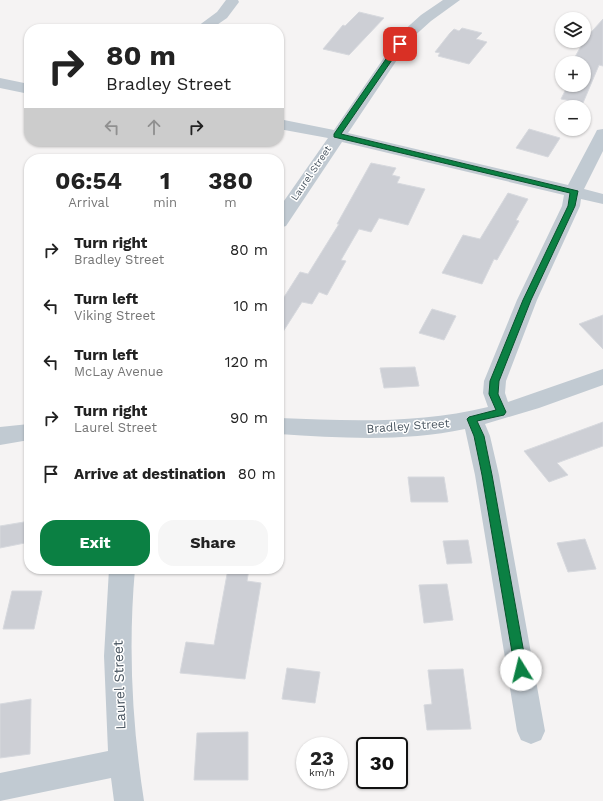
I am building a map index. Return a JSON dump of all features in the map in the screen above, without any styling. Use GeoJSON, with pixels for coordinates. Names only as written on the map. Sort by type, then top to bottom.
{"type":"FeatureCollection","features":[{"type":"Feature","properties":{"kind":"street","name":"Laurel Street"},"geometry":{"type":"LineString","coordinates":[[284,215],[406,36],[426,18],[453,0]]}},
{"type":"Feature","properties":{"kind":"street"},"geometry":{"type":"LineString","coordinates":[[208,24],[222,15],[232,2]]}},
{"type":"Feature","properties":{"kind":"street"},"geometry":{"type":"LineString","coordinates":[[0,83],[24,88]]}},
{"type":"Feature","properties":{"kind":"street"},"geometry":{"type":"LineString","coordinates":[[284,125],[337,136],[603,199]]}},
{"type":"Feature","properties":{"kind":"street"},"geometry":{"type":"LineString","coordinates":[[501,412],[494,394],[495,381],[527,300],[571,206],[574,191],[603,134]]}},
{"type":"Feature","properties":{"kind":"street","name":"Bradley Street"},"geometry":{"type":"LineString","coordinates":[[284,426],[389,429],[438,425],[501,412],[603,377]]}},
{"type":"Feature","properties":{"kind":"street"},"geometry":{"type":"LineString","coordinates":[[472,419],[479,436],[487,475],[531,731]]}},
{"type":"Feature","properties":{"kind":"street"},"geometry":{"type":"LineString","coordinates":[[0,436],[24,433]]}},
{"type":"Feature","properties":{"kind":"street","name":"Laurel Street"},"geometry":{"type":"LineString","coordinates":[[122,574],[117,637],[117,686],[123,762],[129,801]]}},
{"type":"Feature","properties":{"kind":"street"},"geometry":{"type":"LineString","coordinates":[[0,787],[123,762]]}},
{"type":"Feature","properties":{"kind":"building"},"geometry":{"type":"Polygon","coordinates":[[[359,12],[384,18],[349,55],[323,49],[343,25],[345,26],[359,12]]]}},
{"type":"Feature","properties":{"kind":"building"},"geometry":{"type":"Polygon","coordinates":[[[603,19],[603,66],[599,65],[591,84],[591,56],[576,56],[580,48],[591,48],[591,32],[603,19]]]}},
{"type":"Feature","properties":{"kind":"building"},"geometry":{"type":"Polygon","coordinates":[[[462,28],[482,33],[476,39],[487,42],[469,64],[438,56],[440,53],[435,52],[450,33],[454,29],[459,31],[462,28]]]}},
{"type":"Feature","properties":{"kind":"building"},"geometry":{"type":"Polygon","coordinates":[[[564,92],[588,92],[584,100],[561,99],[564,92]]]}},
{"type":"Feature","properties":{"kind":"building"},"geometry":{"type":"Polygon","coordinates":[[[529,129],[560,138],[548,157],[516,148],[529,129]]]}},
{"type":"Feature","properties":{"kind":"building"},"geometry":{"type":"Polygon","coordinates":[[[371,163],[396,168],[392,175],[400,177],[397,183],[425,189],[408,225],[379,218],[371,232],[359,229],[341,260],[346,261],[327,295],[319,292],[312,304],[302,302],[284,330],[284,297],[300,272],[308,274],[339,224],[337,224],[371,163]]]}},
{"type":"Feature","properties":{"kind":"building"},"geometry":{"type":"Polygon","coordinates":[[[508,193],[528,199],[516,220],[519,221],[497,260],[494,259],[482,284],[442,273],[463,235],[480,239],[508,193]]]}},
{"type":"Feature","properties":{"kind":"building"},"geometry":{"type":"Polygon","coordinates":[[[432,309],[456,316],[444,340],[419,333],[432,309]]]}},
{"type":"Feature","properties":{"kind":"building"},"geometry":{"type":"Polygon","coordinates":[[[603,315],[603,349],[579,324],[603,315]]]}},
{"type":"Feature","properties":{"kind":"building"},"geometry":{"type":"Polygon","coordinates":[[[415,367],[419,386],[384,388],[380,368],[415,367]]]}},
{"type":"Feature","properties":{"kind":"building"},"geometry":{"type":"Polygon","coordinates":[[[603,422],[603,446],[557,463],[568,475],[549,482],[524,451],[603,422]]]}},
{"type":"Feature","properties":{"kind":"building"},"geometry":{"type":"Polygon","coordinates":[[[408,477],[444,477],[448,502],[411,502],[408,477]]]}},
{"type":"Feature","properties":{"kind":"building"},"geometry":{"type":"Polygon","coordinates":[[[24,522],[24,543],[0,548],[0,526],[24,522]]]}},
{"type":"Feature","properties":{"kind":"building"},"geometry":{"type":"Polygon","coordinates":[[[585,539],[596,569],[568,572],[557,543],[585,539]]]}},
{"type":"Feature","properties":{"kind":"building"},"geometry":{"type":"Polygon","coordinates":[[[468,540],[472,563],[447,564],[443,541],[468,540]]]}},
{"type":"Feature","properties":{"kind":"building"},"geometry":{"type":"Polygon","coordinates":[[[227,574],[248,574],[247,581],[261,583],[245,679],[180,673],[186,642],[214,645],[227,574]]]}},
{"type":"Feature","properties":{"kind":"building"},"geometry":{"type":"Polygon","coordinates":[[[447,584],[453,620],[424,623],[419,585],[447,584]]]}},
{"type":"Feature","properties":{"kind":"building"},"geometry":{"type":"Polygon","coordinates":[[[12,591],[42,591],[34,629],[3,629],[12,591]]]}},
{"type":"Feature","properties":{"kind":"building"},"geometry":{"type":"Polygon","coordinates":[[[287,668],[320,672],[315,703],[282,699],[287,668]]]}},
{"type":"Feature","properties":{"kind":"building"},"geometry":{"type":"Polygon","coordinates":[[[463,669],[471,729],[427,730],[424,705],[432,704],[428,670],[463,669]]]}},
{"type":"Feature","properties":{"kind":"building"},"geometry":{"type":"Polygon","coordinates":[[[31,699],[30,754],[0,758],[0,704],[31,699]]]}},
{"type":"Feature","properties":{"kind":"building"},"geometry":{"type":"Polygon","coordinates":[[[248,732],[248,780],[194,780],[197,733],[248,732]]]}},
{"type":"Feature","properties":{"kind":"route"},"geometry":{"type":"LineString","coordinates":[[400,44],[393,52],[337,136],[574,191],[571,206],[510,339],[495,381],[494,394],[501,412],[472,419],[479,436],[487,475],[521,670]]}}]}
